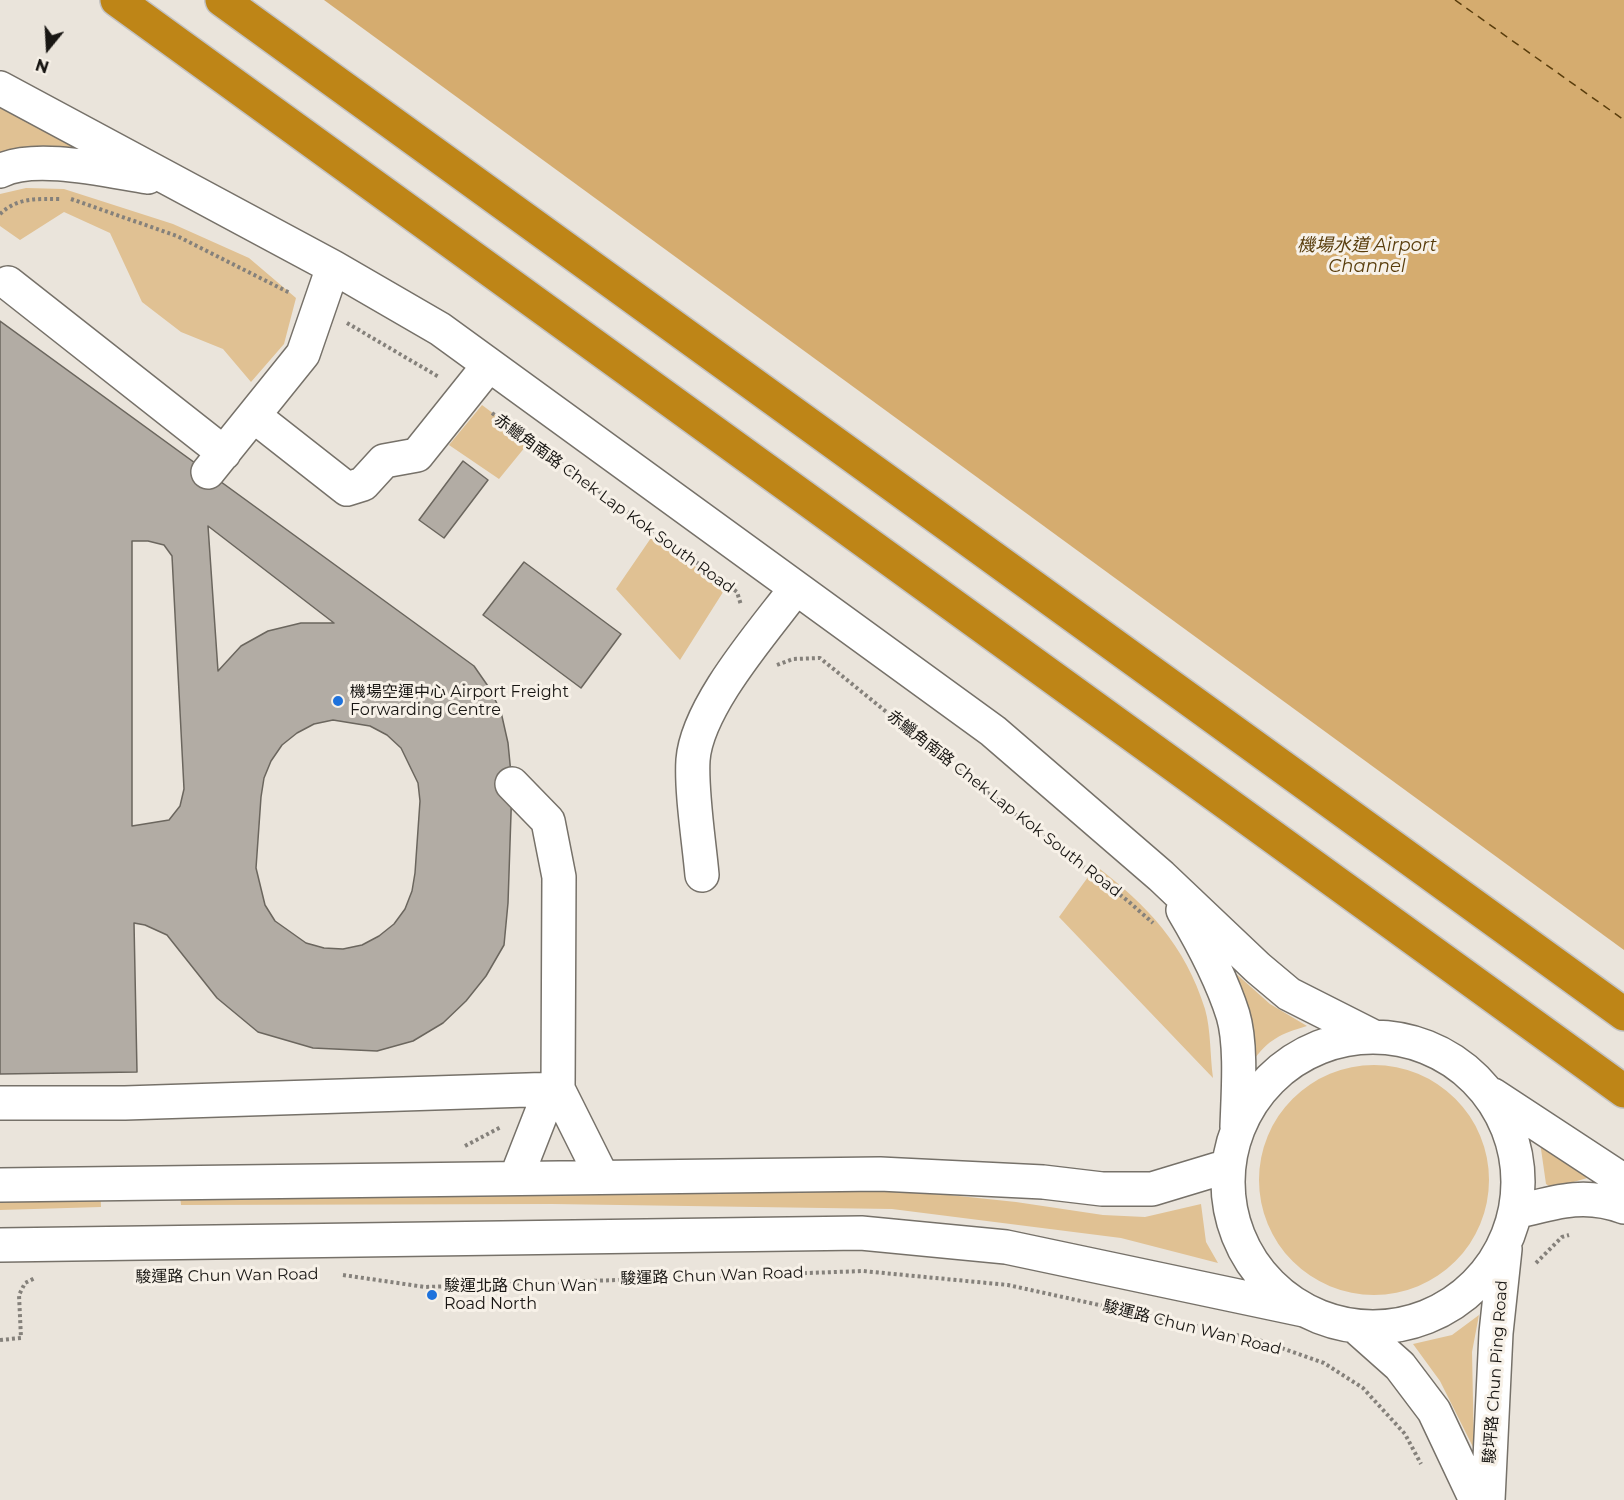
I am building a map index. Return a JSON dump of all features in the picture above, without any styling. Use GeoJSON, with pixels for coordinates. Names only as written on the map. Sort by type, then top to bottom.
{"type":"FeatureCollection","features":[{"type":"Feature","properties":{"kind":"highway"},"geometry":{"type":"LineString","coordinates":[[117,0],[1624,1091]]}},
{"type":"Feature","properties":{"kind":"highway"},"geometry":{"type":"LineString","coordinates":[[222,0],[1624,1014]]}},
{"type":"Feature","properties":{"kind":"street"},"geometry":{"type":"LineString","coordinates":[[0,88],[333,267],[440,329],[993,731],[1161,876],[1258,969],[1289,994],[1374,1037]]}},
{"type":"Feature","properties":{"kind":"street"},"geometry":{"type":"LineString","coordinates":[[0,171],[11,166],[42,164],[168,180]]}},
{"type":"Feature","properties":{"kind":"street"},"geometry":{"type":"LineString","coordinates":[[8,284],[216,462],[303,354],[333,267]]}},
{"type":"Feature","properties":{"kind":"street"},"geometry":{"type":"LineString","coordinates":[[254,416],[347,489],[363,484],[384,461],[417,455],[489,365]]}},
{"type":"Feature","properties":{"kind":"street"},"geometry":{"type":"LineString","coordinates":[[702,874],[693,760],[698,733],[713,702],[796,588]]}},
{"type":"Feature","properties":{"kind":"street"},"geometry":{"type":"LineString","coordinates":[[512,784],[548,821],[559,877],[558,1089],[602,1177]]}},
{"type":"Feature","properties":{"kind":"street"},"geometry":{"type":"LineString","coordinates":[[1161,876],[1198,934],[1233,1017],[1238,1072],[1237,1127],[1228,1166],[1229,1200],[1237,1233],[1253,1264],[1276,1290],[1304,1310],[1329,1320],[1355,1326],[1392,1326],[1427,1317],[1459,1299],[1486,1275],[1505,1244],[1516,1212],[1519,1176],[1514,1145],[1498,1107],[1486,1090]]}},
{"type":"Feature","properties":{"kind":"street"},"geometry":{"type":"LineString","coordinates":[[1237,1127],[1248,1107],[1271,1078],[1302,1055],[1337,1041],[1374,1037],[1406,1041],[1436,1051],[1463,1068],[1486,1090],[1624,1181]]}},
{"type":"Feature","properties":{"kind":"street"},"geometry":{"type":"LineString","coordinates":[[0,1103],[125,1103],[558,1089]]}},
{"type":"Feature","properties":{"kind":"street"},"geometry":{"type":"LineString","coordinates":[[516,1178],[543,1109],[558,1089]]}},
{"type":"Feature","properties":{"kind":"street"},"geometry":{"type":"LineString","coordinates":[[0,1185],[880,1174],[1043,1182],[1102,1189],[1152,1189],[1228,1166]]}},
{"type":"Feature","properties":{"kind":"street"},"geometry":{"type":"LineString","coordinates":[[1516,1212],[1570,1198],[1611,1202],[1624,1207]]}},
{"type":"Feature","properties":{"kind":"street","name":"駿運路 Chun Wan Road"},"geometry":{"type":"LineString","coordinates":[[0,1245],[861,1233],[1006,1247],[1304,1310]]}},
{"type":"Feature","properties":{"kind":"street","name":"駿坪路 Chun Ping Road"},"geometry":{"type":"LineString","coordinates":[[1488,1500],[1496,1333],[1505,1244]]}},
{"type":"Feature","properties":{"kind":"street","name":"駿坪路 Chun Ping Road"},"geometry":{"type":"LineString","coordinates":[[1355,1326],[1400,1366],[1434,1411],[1476,1500]]}},
{"type":"Feature","properties":{"kind":"path","name":"赤鱲角南路 Chek Lap Kok South Road"},"geometry":{"type":"LineString","coordinates":[[0,214],[10,205],[28,199],[69,199],[177,236],[319,307],[410,358],[461,400],[736,592],[746,617],[741,636],[777,665],[793,659],[820,658],[1154,924]]}},
{"type":"Feature","properties":{"kind":"path"},"geometry":{"type":"LineString","coordinates":[[1533,1266],[1562,1237],[1574,1234]]}},
{"type":"Feature","properties":{"kind":"path","name":"駿運路 Chun Wan Road"},"geometry":{"type":"LineString","coordinates":[[340,1274],[425,1287],[863,1271],[1008,1285],[1259,1340],[1324,1363],[1363,1388],[1405,1434],[1421,1466]]}},
{"type":"Feature","properties":{"kind":"path"},"geometry":{"type":"LineString","coordinates":[[0,1340],[21,1338],[19,1295],[25,1283],[37,1278]]}},
{"type":"Feature","properties":{"kind":"shaded area"},"geometry":{"type":"Polygon","coordinates":[[[0,100],[20,117],[84,152],[45,148],[0,154],[0,100]]]}},
{"type":"Feature","properties":{"kind":"shaded area"},"geometry":{"type":"Polygon","coordinates":[[[26,188],[64,189],[173,224],[249,258],[296,298],[284,344],[251,382],[223,349],[181,332],[142,302],[110,233],[64,212],[20,240],[0,226],[0,194],[26,188]]]}},
{"type":"Feature","properties":{"kind":"shaded area"},"geometry":{"type":"Polygon","coordinates":[[[482,405],[530,441],[499,479],[449,445],[482,405]]]}},
{"type":"Feature","properties":{"kind":"shaded area"},"geometry":{"type":"Polygon","coordinates":[[[653,535],[725,589],[680,660],[616,589],[653,535]]]}},
{"type":"Feature","properties":{"kind":"shaded area"},"geometry":{"type":"Polygon","coordinates":[[[1096,866],[1148,912],[1187,965],[1207,1017],[1213,1078],[1059,917],[1096,866]]]}},
{"type":"Feature","properties":{"kind":"shaded area"},"geometry":{"type":"Polygon","coordinates":[[[1223,962],[1270,1004],[1307,1026],[1276,1038],[1252,1062],[1223,962]]]}},
{"type":"Feature","properties":{"kind":"shaded area"},"geometry":{"type":"Polygon","coordinates":[[[1374,1065],[1396,1067],[1418,1074],[1447,1091],[1463,1107],[1484,1147],[1489,1180],[1487,1202],[1480,1224],[1463,1253],[1447,1269],[1407,1290],[1374,1295],[1352,1293],[1330,1286],[1301,1269],[1285,1253],[1264,1213],[1259,1180],[1261,1158],[1268,1136],[1285,1107],[1301,1091],[1341,1070],[1374,1065]]]}},
{"type":"Feature","properties":{"kind":"shaded area"},"geometry":{"type":"Polygon","coordinates":[[[1540,1142],[1591,1177],[1552,1188],[1546,1184],[1540,1142]]]}},
{"type":"Feature","properties":{"kind":"shaded area"},"geometry":{"type":"Polygon","coordinates":[[[100,1182],[101,1207],[0,1210],[0,1185],[100,1182]]]}},
{"type":"Feature","properties":{"kind":"shaded area"},"geometry":{"type":"Polygon","coordinates":[[[179,1185],[892,1189],[1016,1202],[1103,1215],[1145,1217],[1201,1204],[1206,1242],[1218,1263],[1121,1238],[892,1209],[552,1204],[181,1205],[179,1185]]]}},
{"type":"Feature","properties":{"kind":"shaded area"},"geometry":{"type":"Polygon","coordinates":[[[1479,1315],[1472,1352],[1474,1449],[1440,1381],[1413,1344],[1452,1335],[1479,1315]]]}},
{"type":"Feature","properties":{"kind":"water","name":"機場水道 Airport Channel"},"geometry":{"type":"Polygon","coordinates":[[[231,0],[1624,0],[1624,993],[231,0]]]}},
{"type":"Feature","properties":{"kind":"pier"},"geometry":{"type":"Polygon","coordinates":[[[228,0],[324,0],[1624,950],[1624,996],[228,0]]]}},
{"type":"Feature","properties":{"kind":"building","name":"機場空運中心 Airport Freight Forwarding Centre"},"geometry":{"type":"Polygon","coordinates":[[[0,321],[474,666],[490,689],[501,712],[508,743],[512,784],[508,903],[504,945],[486,976],[466,1001],[443,1023],[413,1041],[377,1051],[313,1048],[258,1032],[217,998],[167,935],[145,925],[134,923],[137,1072],[0,1074],[0,321]],[[208,526],[218,671],[241,646],[268,631],[301,623],[334,623],[208,526]],[[132,541],[132,826],[169,820],[180,806],[184,789],[172,556],[164,545],[148,541],[132,541]],[[333,720],[314,724],[297,733],[282,745],[271,761],[264,778],[256,868],[265,905],[275,921],[306,943],[324,948],[343,949],[362,945],[379,936],[394,924],[405,909],[412,891],[415,873],[420,801],[418,783],[401,748],[387,735],[370,726],[333,720]]]}},
{"type":"Feature","properties":{"kind":"building"},"geometry":{"type":"Polygon","coordinates":[[[463,461],[488,480],[444,538],[419,520],[463,461]]]}},
{"type":"Feature","properties":{"kind":"building"},"geometry":{"type":"Polygon","coordinates":[[[524,562],[621,634],[581,688],[483,615],[524,562]]]}},
{"type":"Feature","properties":{"kind":"ferry route"},"geometry":{"type":"LineString","coordinates":[[1455,0],[1624,120]]}},
{"type":"Feature","properties":{"kind":"place","name":"機場空運中心 Airport Freight Forwarding Centre"},"geometry":{"type":"Point","coordinates":[338,701]}},
{"type":"Feature","properties":{"kind":"place","name":"駿運北路 Chun Wan Road North"},"geometry":{"type":"Point","coordinates":[432,1295]}}]}
